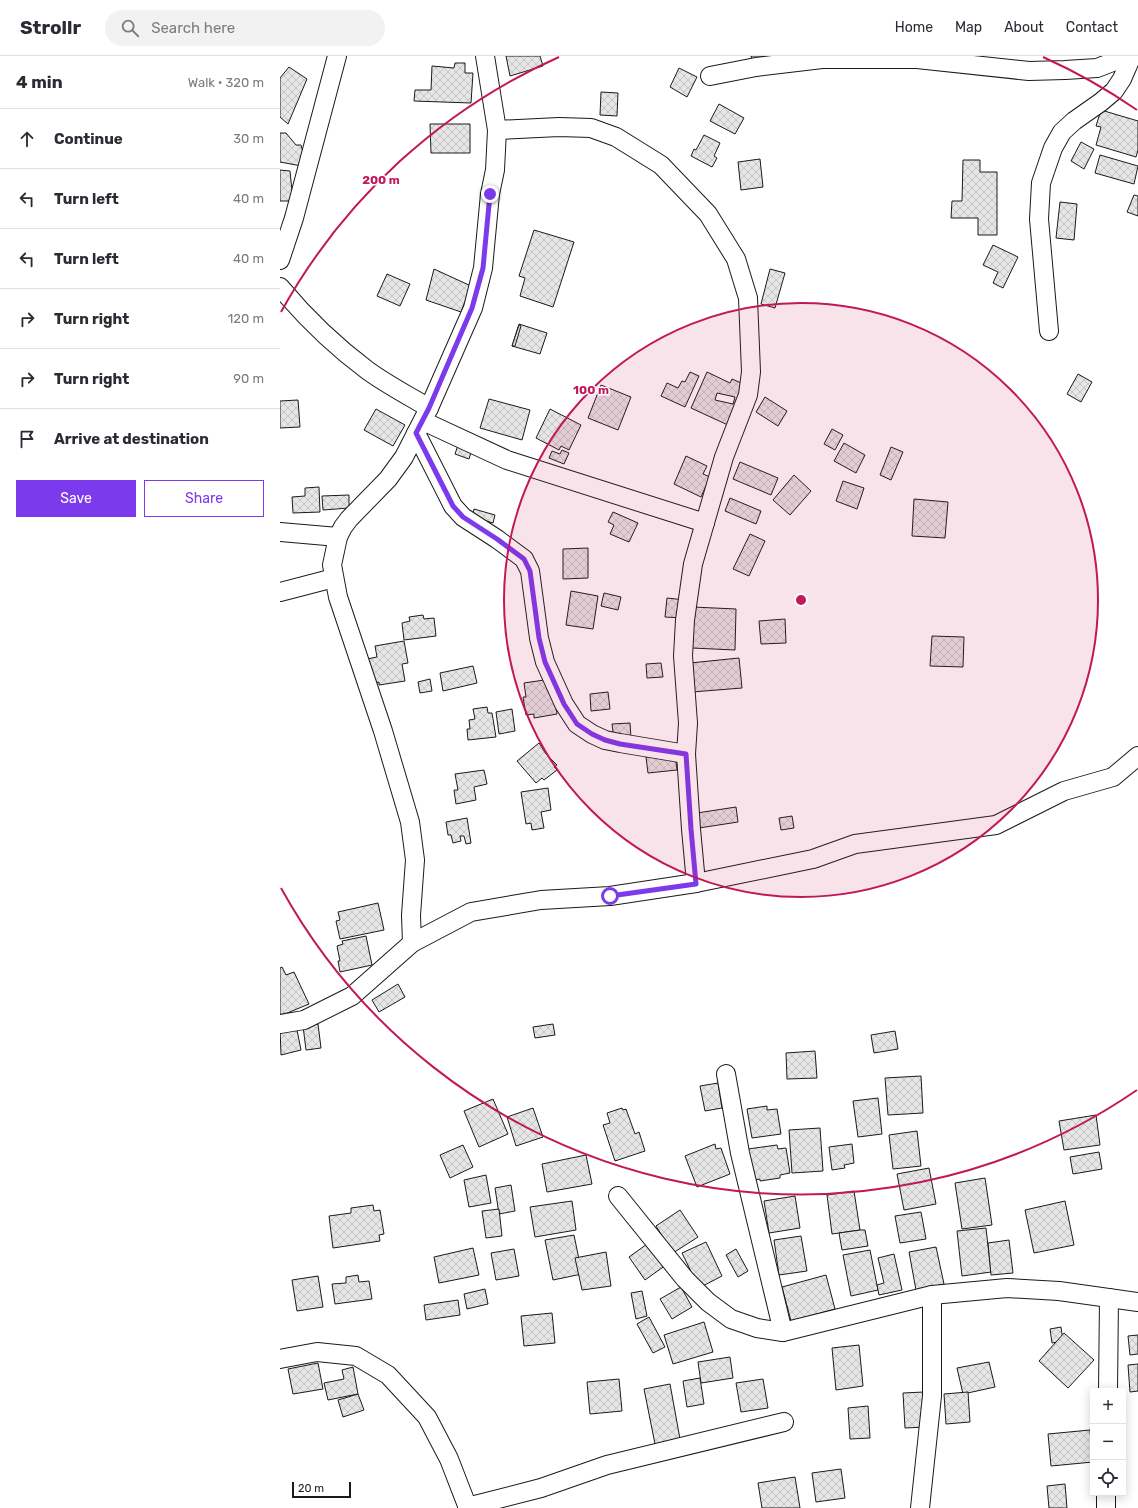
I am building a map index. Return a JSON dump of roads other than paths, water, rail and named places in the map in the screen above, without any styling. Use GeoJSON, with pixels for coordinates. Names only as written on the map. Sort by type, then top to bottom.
{"type":"FeatureCollection","features":[{"type":"Feature","properties":{"kind":"street"},"geometry":{"type":"LineString","coordinates":[[280,260],[296,210],[337,56]]}},
{"type":"Feature","properties":{"kind":"street"},"geometry":{"type":"LineString","coordinates":[[412,943],[411,915],[415,860],[410,822],[392,759],[338,597],[332,565],[338,537],[349,519],[392,474],[404,458],[423,421],[472,308],[483,268],[490,194],[495,170],[497,130],[485,56]]}},
{"type":"Feature","properties":{"kind":"street"},"geometry":{"type":"LineString","coordinates":[[951,63],[974,56]]}},
{"type":"Feature","properties":{"kind":"street"},"geometry":{"type":"LineString","coordinates":[[710,76],[756,67],[822,59],[917,59],[1029,71],[1097,68],[1128,56]]}},
{"type":"Feature","properties":{"kind":"street"},"geometry":{"type":"LineString","coordinates":[[1049,331],[1039,220],[1041,183],[1053,148],[1062,132],[1074,121],[1114,91],[1122,79],[1132,56]]}},
{"type":"Feature","properties":{"kind":"street"},"geometry":{"type":"LineString","coordinates":[[497,130],[559,127],[591,128],[616,137],[661,165],[708,214],[736,259],[748,298],[751,372],[750,386],[748,395],[724,457],[693,564],[685,627],[683,656],[688,723],[686,754],[696,884]]}},
{"type":"Feature","properties":{"kind":"street"},"geometry":{"type":"LineString","coordinates":[[280,287],[296,306],[423,421],[507,460],[705,523]]}},
{"type":"Feature","properties":{"kind":"street"},"geometry":{"type":"LineString","coordinates":[[423,421],[453,506],[463,517],[524,559],[530,571],[539,638],[545,662],[564,704],[577,724],[592,734],[605,740],[620,744],[686,754]]}},
{"type":"Feature","properties":{"kind":"street"},"geometry":{"type":"LineString","coordinates":[[280,532],[338,537]]}},
{"type":"Feature","properties":{"kind":"street"},"geometry":{"type":"LineString","coordinates":[[280,592],[334,578]]}},
{"type":"Feature","properties":{"kind":"street"},"geometry":{"type":"LineString","coordinates":[[280,1024],[304,1020],[352,996],[412,943],[471,912],[541,900],[610,896],[696,884],[813,859],[855,844],[996,825],[1064,791],[1113,777],[1138,756]]}},
{"type":"Feature","properties":{"kind":"street"},"geometry":{"type":"LineString","coordinates":[[726,1074],[740,1153],[783,1332]]}},
{"type":"Feature","properties":{"kind":"street"},"geometry":{"type":"LineString","coordinates":[[618,1196],[685,1280],[708,1302],[731,1319],[757,1328],[783,1332],[932,1295],[1007,1288],[1059,1291],[1138,1302]]}},
{"type":"Feature","properties":{"kind":"street"},"geometry":{"type":"LineString","coordinates":[[920,1508],[932,1396],[932,1295]]}},
{"type":"Feature","properties":{"kind":"street"},"geometry":{"type":"LineString","coordinates":[[1108,1388],[1109,1298]]}},
{"type":"Feature","properties":{"kind":"street"},"geometry":{"type":"LineString","coordinates":[[280,1359],[318,1352],[356,1356],[388,1375],[427,1417],[449,1459],[468,1508],[541,1488],[606,1464],[784,1422]]}},
{"type":"Feature","properties":{"kind":"street"},"geometry":{"type":"LineString","coordinates":[[1106,1496],[1106,1508]]}}]}
